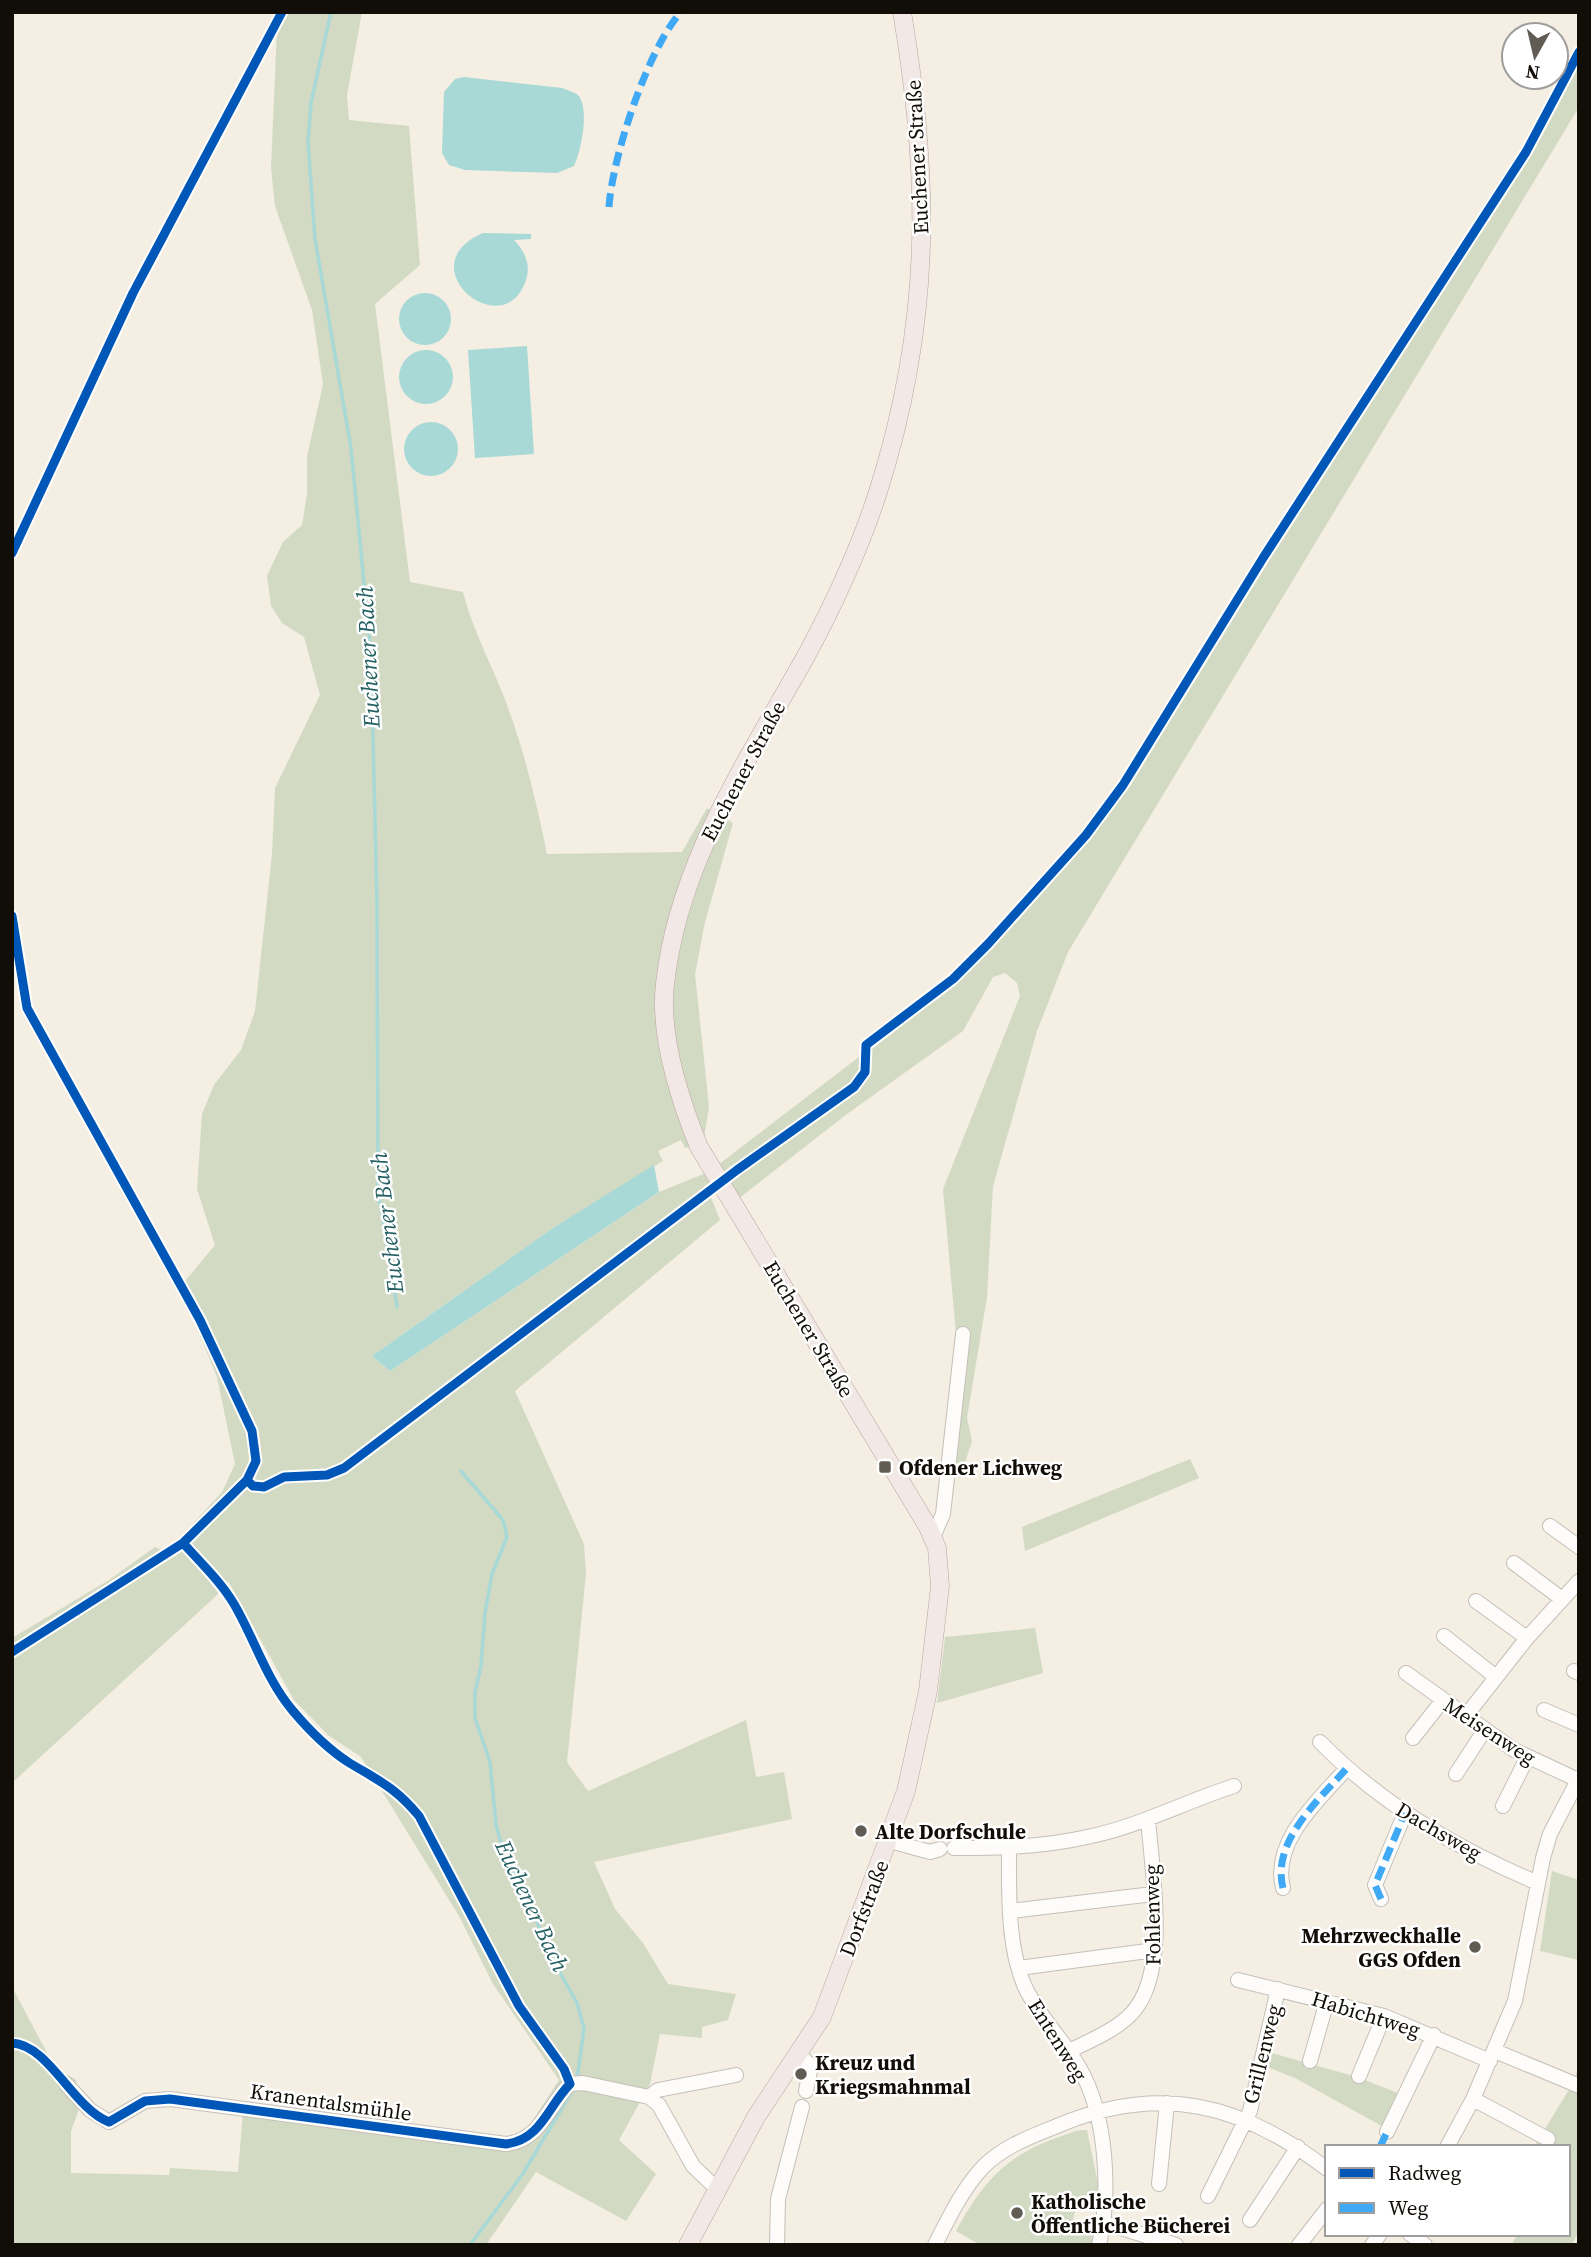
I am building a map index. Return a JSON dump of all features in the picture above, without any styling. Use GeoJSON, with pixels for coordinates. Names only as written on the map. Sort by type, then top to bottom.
{"type":"FeatureCollection","features":[{"type":"Feature","properties":{"kind":"main road","name":"Euchener Straße"},"geometry":{"type":"LineString","coordinates":[[902,12],[916,95],[923,195],[921,276],[911,356],[896,428],[877,493],[852,562],[808,652],[706,836],[676,920],[664,987],[669,1044],[679,1096],[699,1147],[906,1489]]}},
{"type":"Feature","properties":{"kind":"main road","name":"Dorfstraße"},"geometry":{"type":"LineString","coordinates":[[688,2245],[756,2117],[822,2017],[890,1842],[919,1744],[940,1586],[933,1537],[906,1489]]}},
{"type":"Feature","properties":{"kind":"street","name":"Dorfstraße"},"geometry":{"type":"LineString","coordinates":[[933,1537],[943,1514],[962,1334]]}},
{"type":"Feature","properties":{"kind":"street"},"geometry":{"type":"LineString","coordinates":[[1550,1526],[1579,1548]]}},
{"type":"Feature","properties":{"kind":"street"},"geometry":{"type":"LineString","coordinates":[[1514,1563],[1562,1599]]}},
{"type":"Feature","properties":{"kind":"street"},"geometry":{"type":"LineString","coordinates":[[1465,1717],[1527,1638],[1579,1581]]}},
{"type":"Feature","properties":{"kind":"street"},"geometry":{"type":"LineString","coordinates":[[1476,1601],[1527,1638]]}},
{"type":"Feature","properties":{"kind":"street"},"geometry":{"type":"LineString","coordinates":[[1444,1636],[1496,1677]]}},
{"type":"Feature","properties":{"kind":"street","name":"Meisenweg"},"geometry":{"type":"LineString","coordinates":[[1406,1673],[1484,1731],[1527,1758],[1578,1779]]}},
{"type":"Feature","properties":{"kind":"street"},"geometry":{"type":"LineString","coordinates":[[1413,1738],[1443,1700]]}},
{"type":"Feature","properties":{"kind":"street"},"geometry":{"type":"LineString","coordinates":[[1544,1710],[1579,1725]]}},
{"type":"Feature","properties":{"kind":"street"},"geometry":{"type":"LineString","coordinates":[[1456,1774],[1484,1731]]}},
{"type":"Feature","properties":{"kind":"street","name":"Dachsweg"},"geometry":{"type":"LineString","coordinates":[[1321,1742],[1347,1768],[1405,1813],[1456,1844],[1538,1882]]}},
{"type":"Feature","properties":{"kind":"street"},"geometry":{"type":"LineString","coordinates":[[1503,1806],[1527,1758]]}},
{"type":"Feature","properties":{"kind":"street"},"geometry":{"type":"LineString","coordinates":[[1283,1888],[1279,1872],[1287,1842],[1347,1768]]}},
{"type":"Feature","properties":{"kind":"street"},"geometry":{"type":"LineString","coordinates":[[1448,2145],[1493,2056],[1515,2001],[1550,1834],[1578,1779]]}},
{"type":"Feature","properties":{"kind":"street"},"geometry":{"type":"LineString","coordinates":[[890,1842],[930,1852],[947,1848],[1009,1848],[1087,1837],[1148,1819],[1234,1786]]}},
{"type":"Feature","properties":{"kind":"street"},"geometry":{"type":"LineString","coordinates":[[1381,1899],[1375,1885],[1405,1813]]}},
{"type":"Feature","properties":{"kind":"street","name":"Fohlenweg"},"geometry":{"type":"LineString","coordinates":[[1067,2052],[1131,2015],[1151,1983],[1155,1950],[1148,1819]]}},
{"type":"Feature","properties":{"kind":"street","name":"Entenweg"},"geometry":{"type":"LineString","coordinates":[[1009,1848],[1011,1911],[1019,1968],[1042,2018],[1079,2066],[1096,2112],[1106,2175],[1105,2223],[1098,2245]]}},
{"type":"Feature","properties":{"kind":"street"},"geometry":{"type":"LineString","coordinates":[[1011,1911],[1153,1894]]}},
{"type":"Feature","properties":{"kind":"street","name":"Entenweg"},"geometry":{"type":"LineString","coordinates":[[1019,1968],[1155,1950]]}},
{"type":"Feature","properties":{"kind":"street","name":"Habichtweg"},"geometry":{"type":"LineString","coordinates":[[1238,1980],[1384,2017],[1577,2085]]}},
{"type":"Feature","properties":{"kind":"street","name":"Grillenweg"},"geometry":{"type":"LineString","coordinates":[[1208,2196],[1250,2111],[1278,1989]]}},
{"type":"Feature","properties":{"kind":"street"},"geometry":{"type":"LineString","coordinates":[[1310,2060],[1327,2001]]}},
{"type":"Feature","properties":{"kind":"street"},"geometry":{"type":"LineString","coordinates":[[1359,2076],[1384,2017]]}},
{"type":"Feature","properties":{"kind":"street"},"geometry":{"type":"LineString","coordinates":[[1387,2132],[1434,2035]]}},
{"type":"Feature","properties":{"kind":"street"},"geometry":{"type":"LineString","coordinates":[[799,2055],[811,2066],[806,2091]]}},
{"type":"Feature","properties":{"kind":"street"},"geometry":{"type":"LineString","coordinates":[[716,2188],[693,2166],[659,2105],[649,2097],[658,2090],[736,2075]]}},
{"type":"Feature","properties":{"kind":"street","name":"Kranentalsmühle"},"geometry":{"type":"LineString","coordinates":[[65,2084],[90,2110],[109,2122],[145,2101],[170,2099],[506,2144],[522,2142],[531,2137],[548,2109],[577,2083],[649,2097]]}},
{"type":"Feature","properties":{"kind":"street"},"geometry":{"type":"LineString","coordinates":[[1473,2099],[1548,2139]]}},
{"type":"Feature","properties":{"kind":"street"},"geometry":{"type":"LineString","coordinates":[[1159,2184],[1167,2103]]}},
{"type":"Feature","properties":{"kind":"street"},"geometry":{"type":"LineString","coordinates":[[935,2245],[950,2216],[981,2169],[1006,2148],[1096,2112],[1131,2105],[1167,2103],[1214,2108],[1245,2119],[1298,2147],[1325,2167]]}},
{"type":"Feature","properties":{"kind":"street"},"geometry":{"type":"LineString","coordinates":[[777,2245],[780,2189],[802,2108]]}},
{"type":"Feature","properties":{"kind":"street"},"geometry":{"type":"LineString","coordinates":[[1250,2220],[1298,2147]]}},
{"type":"Feature","properties":{"kind":"street"},"geometry":{"type":"LineString","coordinates":[[1299,2245],[1325,2212]]}},
{"type":"Feature","properties":{"kind":"street"},"geometry":{"type":"LineString","coordinates":[[1105,2223],[1177,2245]]}},
{"type":"Feature","properties":{"kind":"green space"},"geometry":{"type":"Polygon","coordinates":[[[286,12],[362,12],[347,95],[349,120],[409,126],[420,265],[375,304],[410,582],[463,592],[518,736],[547,854],[682,852],[707,808],[733,823],[705,922],[695,974],[709,1107],[703,1144],[685,1148],[681,1140],[658,1151],[663,1161],[553,1228],[372,1356],[390,1371],[659,1192],[706,1173],[716,1191],[710,1195],[720,1220],[515,1391],[584,1544],[586,1574],[567,1762],[588,1791],[746,1720],[756,1777],[784,1772],[792,1819],[594,1862],[615,1909],[643,1943],[668,1984],[736,1994],[728,2020],[702,2027],[702,2038],[660,2034],[650,2084],[619,2140],[656,2174],[626,2221],[536,2172],[486,2245],[12,2245],[12,1987],[54,2066],[76,2080],[79,2109],[71,2131],[71,2173],[169,2175],[170,2168],[238,2172],[244,2101],[505,2139],[524,2134],[559,2080],[493,1984],[459,1916],[361,1757],[328,1735],[294,1700],[228,1581],[216,1596],[12,1783],[12,1638],[109,1580],[155,1547],[167,1552],[222,1492],[235,1464],[217,1377],[180,1287],[215,1245],[197,1189],[202,1114],[214,1085],[241,1050],[255,1011],[272,854],[275,788],[320,695],[304,637],[282,623],[271,606],[267,576],[283,542],[302,525],[307,494],[307,457],[323,384],[312,310],[275,206],[271,168],[277,28],[286,12]]]}},
{"type":"Feature","properties":{"kind":"green space"},"geometry":{"type":"Polygon","coordinates":[[[1579,66],[1579,107],[1068,952],[1037,1031],[993,1186],[987,1297],[967,1418],[972,1441],[960,1478],[941,1471],[956,1334],[943,1189],[1020,996],[1017,983],[1005,973],[993,977],[963,1031],[847,1114],[738,1199],[714,1168],[932,1001],[1004,932],[1086,843],[1130,784],[1219,634],[1511,182],[1564,91],[1570,91],[1570,81],[1579,66]]]}},
{"type":"Feature","properties":{"kind":"green space"},"geometry":{"type":"Polygon","coordinates":[[[1190,1459],[1199,1478],[1025,1551],[1022,1527],[1190,1459]]]}},
{"type":"Feature","properties":{"kind":"green space"},"geometry":{"type":"Polygon","coordinates":[[[1035,1628],[1043,1673],[937,1703],[945,1637],[1035,1628]]]}},
{"type":"Feature","properties":{"kind":"green space"},"geometry":{"type":"Polygon","coordinates":[[[1552,1871],[1579,1880],[1579,1960],[1540,1951],[1552,1871]]]}},
{"type":"Feature","properties":{"kind":"green space"},"geometry":{"type":"Polygon","coordinates":[[[1268,2052],[1357,2077],[1403,2095],[1387,2129],[1295,2078],[1265,2066],[1268,2052]]]}},
{"type":"Feature","properties":{"kind":"green space"},"geometry":{"type":"Polygon","coordinates":[[[1579,2065],[1579,2230],[1572,2245],[1511,2245],[1517,2236],[1570,2236],[1570,2145],[1535,2145],[1573,2083],[1579,2065]]]}},
{"type":"Feature","properties":{"kind":"green space"},"geometry":{"type":"Polygon","coordinates":[[[1087,2130],[1100,2193],[1087,2195],[1082,2199],[1074,2214],[1072,2228],[1100,2232],[1096,2245],[980,2245],[956,2231],[984,2187],[1007,2165],[1034,2147],[1087,2130]]]}},
{"type":"Feature","properties":{"kind":"water"},"geometry":{"type":"Polygon","coordinates":[[[464,77],[562,88],[578,95],[582,101],[584,119],[582,141],[574,166],[557,173],[465,170],[449,165],[442,153],[444,92],[455,79],[464,77]]]}},
{"type":"Feature","properties":{"kind":"water"},"geometry":{"type":"Polygon","coordinates":[[[483,233],[531,234],[531,239],[514,240],[526,258],[526,280],[515,299],[499,306],[482,303],[467,294],[457,280],[454,264],[462,247],[483,233]]]}},
{"type":"Feature","properties":{"kind":"water"},"geometry":{"type":"Polygon","coordinates":[[[425,293],[444,300],[451,319],[444,338],[425,345],[406,338],[399,319],[406,300],[425,293]]]}},
{"type":"Feature","properties":{"kind":"water"},"geometry":{"type":"Polygon","coordinates":[[[527,346],[534,454],[475,458],[468,350],[527,346]]]}},
{"type":"Feature","properties":{"kind":"water"},"geometry":{"type":"Polygon","coordinates":[[[426,350],[445,358],[453,377],[445,396],[426,404],[407,396],[399,377],[407,358],[426,350]]]}},
{"type":"Feature","properties":{"kind":"water"},"geometry":{"type":"Polygon","coordinates":[[[431,422],[450,430],[458,449],[450,468],[431,476],[412,468],[404,449],[412,430],[431,422]]]}},
{"type":"Feature","properties":{"kind":"water"},"geometry":{"type":"Polygon","coordinates":[[[654,1165],[659,1192],[390,1371],[372,1356],[553,1228],[654,1165]]]}},
{"type":"Feature","properties":{"kind":"waterway","name":"Euchener Bach"},"geometry":{"type":"LineString","coordinates":[[331,12],[311,103],[308,142],[315,239],[351,448],[371,656],[377,903],[378,1191],[397,1307]]}},
{"type":"Feature","properties":{"kind":"waterway","name":"Euchener Bach"},"geometry":{"type":"LineString","coordinates":[[461,1471],[503,1520],[507,1537],[492,1574],[485,1613],[481,1666],[475,1692],[475,1718],[490,1762],[496,1825],[505,1856],[534,1913],[547,1949],[577,2003],[584,2028],[577,2080]]}},
{"type":"Feature","properties":{"kind":"waterway","name":"Euchener Bach"},"geometry":{"type":"LineString","coordinates":[[470,2245],[522,2175],[571,2093]]}},
{"type":"Feature","properties":{"kind":"marked path"},"geometry":{"type":"LineString","coordinates":[[609,207],[617,161],[634,105],[656,51],[681,12]]}},
{"type":"Feature","properties":{"kind":"marked path"},"geometry":{"type":"LineString","coordinates":[[1283,1888],[1281,1871],[1291,1838],[1311,1808],[1347,1768]]}},
{"type":"Feature","properties":{"kind":"marked path"},"geometry":{"type":"LineString","coordinates":[[1381,1899],[1375,1885],[1405,1813]]}},
{"type":"Feature","properties":{"kind":"marked path"},"geometry":{"type":"LineString","coordinates":[[1381,2145],[1387,2132]]}},
{"type":"Feature","properties":{"kind":"cycle path"},"geometry":{"type":"LineString","coordinates":[[12,553],[133,293],[282,12]]}},
{"type":"Feature","properties":{"kind":"cycle path"},"geometry":{"type":"LineString","coordinates":[[247,1480],[253,1486],[264,1487],[284,1477],[327,1475],[344,1468],[737,1170],[854,1087],[865,1072],[866,1045],[953,979],[988,944],[1086,835],[1123,785],[1263,558],[1526,152],[1579,52]]}},
{"type":"Feature","properties":{"kind":"cycle path"},"geometry":{"type":"LineString","coordinates":[[12,916],[27,1008],[200,1320],[252,1431],[256,1461],[247,1480],[183,1543],[12,1652]]}},
{"type":"Feature","properties":{"kind":"cycle path"},"geometry":{"type":"LineString","coordinates":[[12,2043],[25,2046],[38,2054],[84,2104],[109,2122],[145,2101],[170,2099],[506,2144],[518,2141],[536,2129],[570,2084],[564,2069],[519,2006],[419,1816],[394,1791],[333,1751],[299,1718],[275,1686],[229,1596],[183,1543]]}},
{"type":"Feature","properties":{"kind":"place","name":"Ofdener Lichweg"},"geometry":{"type":"Point","coordinates":[885,1467]}},
{"type":"Feature","properties":{"kind":"place","name":"Alte Dorfschule"},"geometry":{"type":"Point","coordinates":[861,1831]}},
{"type":"Feature","properties":{"kind":"place","name":"Mehrzweckhalle GGS Ofden"},"geometry":{"type":"Point","coordinates":[1475,1947]}},
{"type":"Feature","properties":{"kind":"place","name":"Kreuz und Kriegsmahnmal"},"geometry":{"type":"Point","coordinates":[801,2074]}},
{"type":"Feature","properties":{"kind":"place","name":"Katholische Öffentliche Bücherei"},"geometry":{"type":"Point","coordinates":[1017,2213]}}]}
